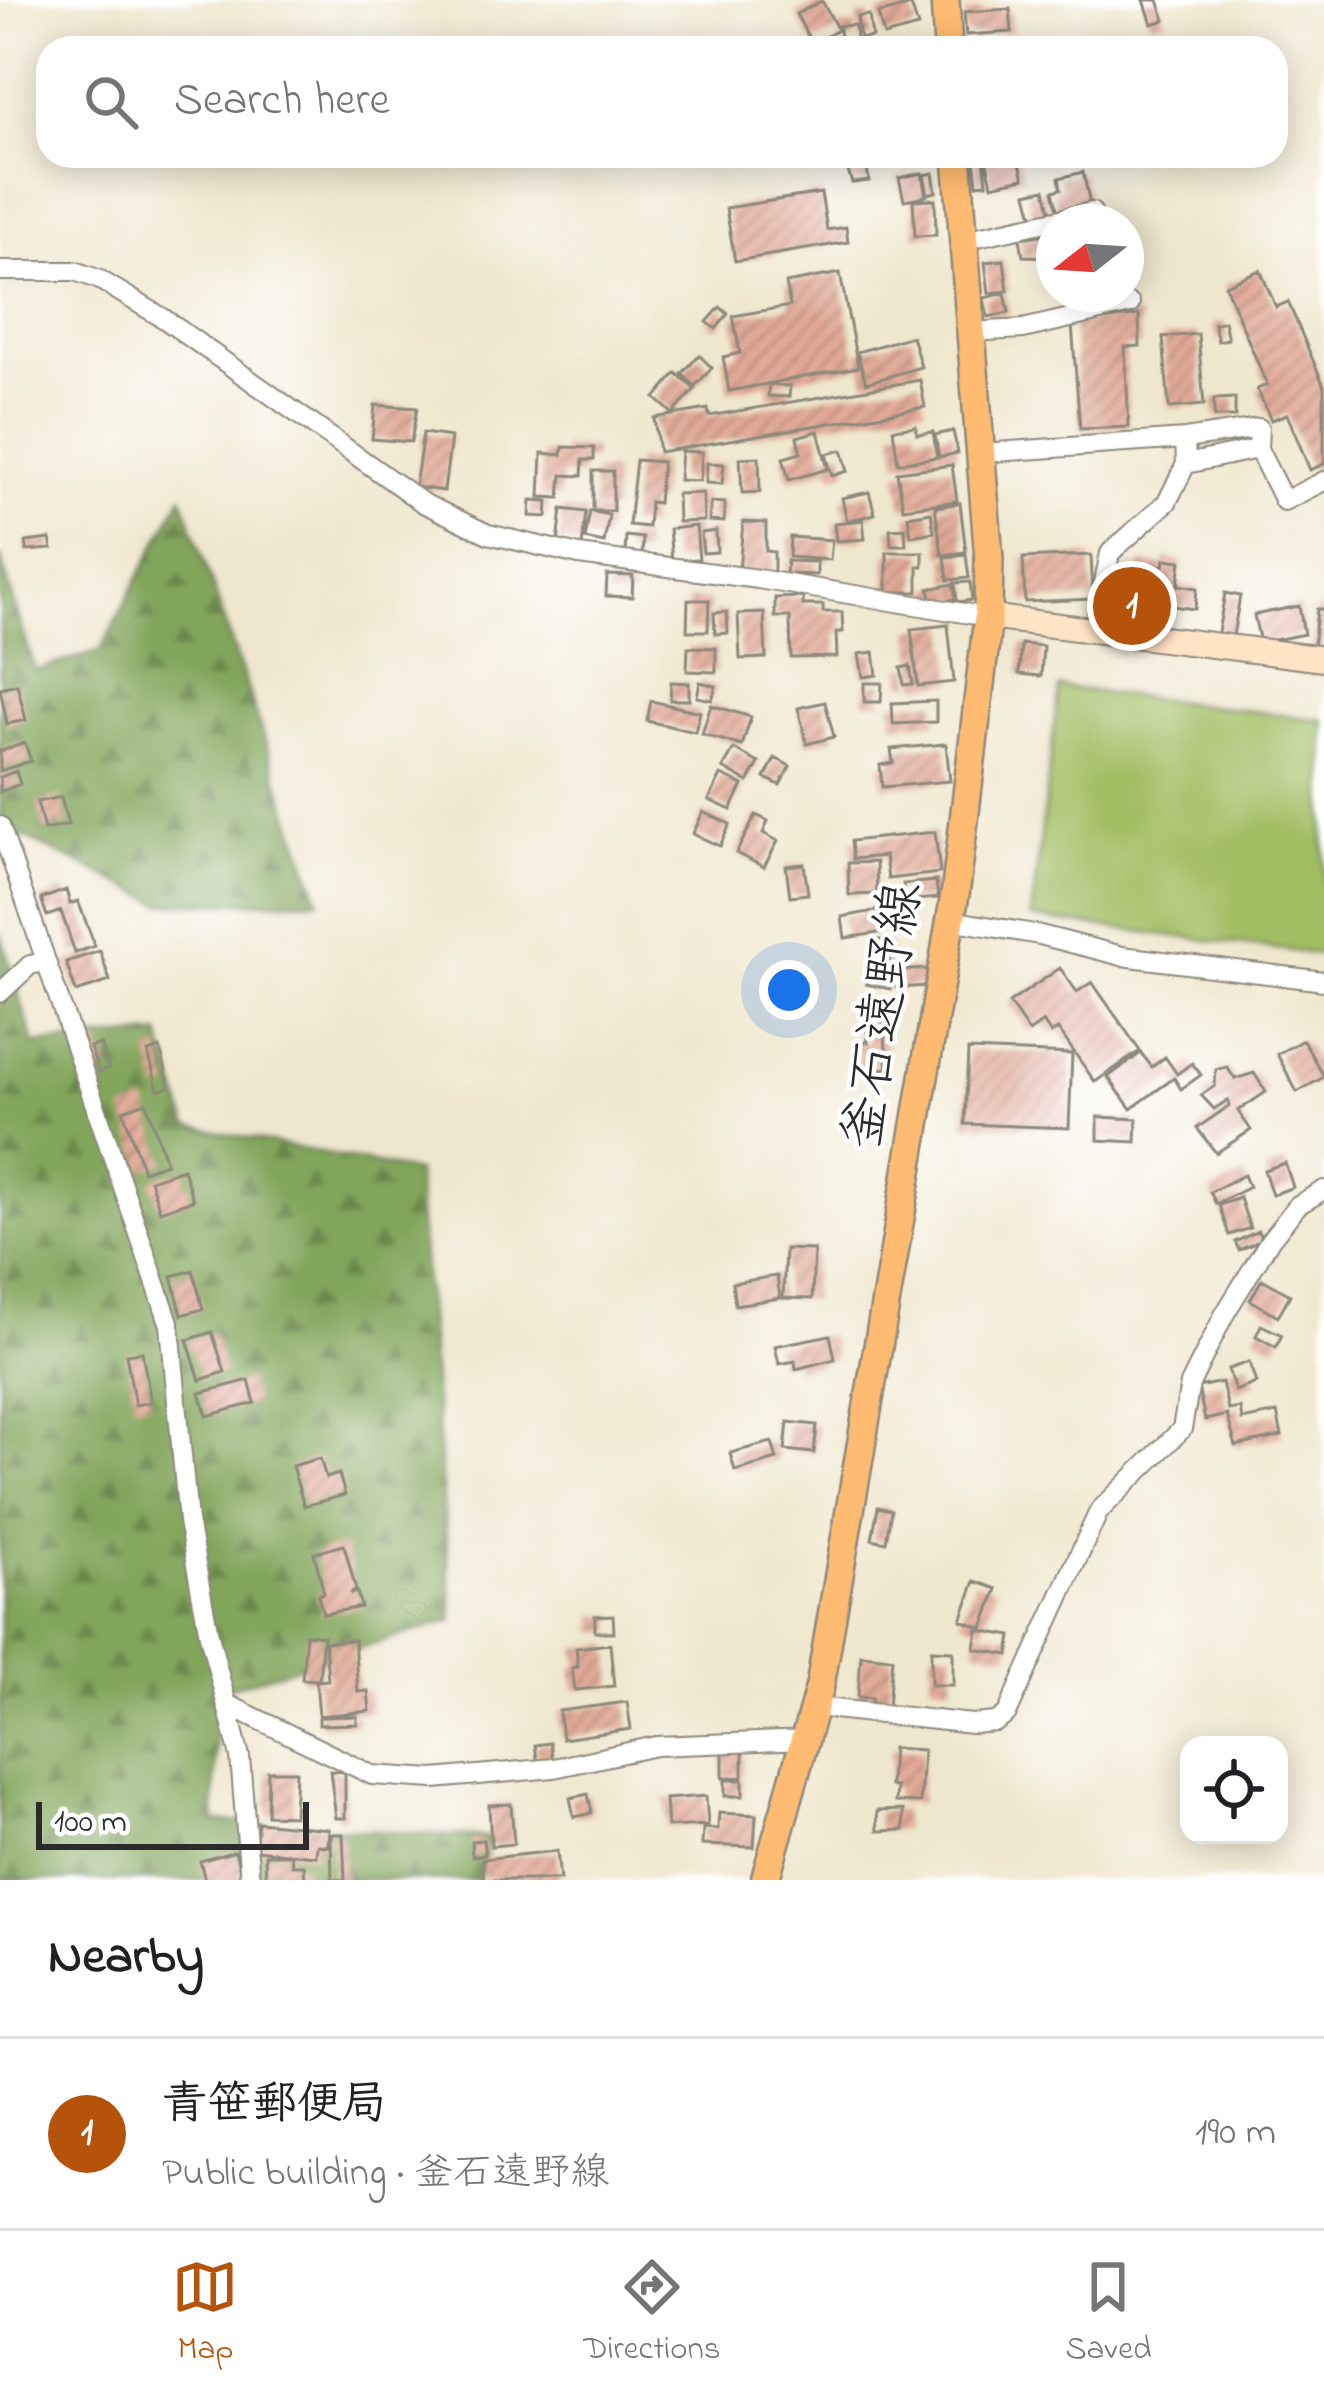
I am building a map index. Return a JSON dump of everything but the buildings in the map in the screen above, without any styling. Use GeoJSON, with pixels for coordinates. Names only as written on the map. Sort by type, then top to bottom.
{"type":"FeatureCollection","features":[{"type":"Feature","properties":{"kind":"main road"},"geometry":{"type":"LineString","coordinates":[[945,0],[947,36]]}},
{"type":"Feature","properties":{"kind":"main road","name":"釜石遠野線"},"geometry":{"type":"LineString","coordinates":[[765,1880],[816,1707],[950,920],[988,617],[989,559],[958,168]]}},
{"type":"Feature","properties":{"kind":"street"},"geometry":{"type":"LineString","coordinates":[[964,240],[1036,224]]}},
{"type":"Feature","properties":{"kind":"street"},"geometry":{"type":"LineString","coordinates":[[0,271],[75,272],[100,280],[163,318],[423,502],[488,534],[579,555],[988,617],[1324,658]]}},
{"type":"Feature","properties":{"kind":"street"},"geometry":{"type":"LineString","coordinates":[[971,332],[1023,329],[1096,312]]}},
{"type":"Feature","properties":{"kind":"street"},"geometry":{"type":"LineString","coordinates":[[981,453],[1185,440],[1259,428],[1258,449],[1284,501],[1324,481]]}},
{"type":"Feature","properties":{"kind":"street"},"geometry":{"type":"LineString","coordinates":[[1094,631],[1110,554],[1167,502],[1186,464],[1185,440]]}},
{"type":"Feature","properties":{"kind":"street"},"geometry":{"type":"LineString","coordinates":[[1186,464],[1258,449]]}},
{"type":"Feature","properties":{"kind":"street"},"geometry":{"type":"LineString","coordinates":[[0,826],[170,1325],[188,1521],[240,1757],[250,1880]]}},
{"type":"Feature","properties":{"kind":"street"},"geometry":{"type":"LineString","coordinates":[[950,920],[1040,935],[1122,956],[1324,981]]}},
{"type":"Feature","properties":{"kind":"street"},"geometry":{"type":"LineString","coordinates":[[0,993],[30,965],[45,962]]}},
{"type":"Feature","properties":{"kind":"street"},"geometry":{"type":"LineString","coordinates":[[816,1707],[972,1724],[996,1722],[1007,1714],[1099,1511],[1182,1429],[1190,1384],[1224,1315],[1270,1240],[1298,1205],[1324,1190]]}},
{"type":"Feature","properties":{"kind":"street"},"geometry":{"type":"LineString","coordinates":[[227,1704],[372,1775],[391,1778],[434,1779],[554,1768],[656,1746],[806,1740]]}},
{"type":"Feature","properties":{"kind":"green space"},"geometry":{"type":"Polygon","coordinates":[[[182,496],[319,900],[163,904],[0,825],[0,556],[35,671],[100,651],[182,496]]]}},
{"type":"Feature","properties":{"kind":"green space"},"geometry":{"type":"Polygon","coordinates":[[[1059,687],[1324,720],[1324,955],[1031,918],[1059,687]]]}},
{"type":"Feature","properties":{"kind":"green space"},"geometry":{"type":"Polygon","coordinates":[[[0,932],[34,1044],[160,1034],[188,1126],[416,1172],[453,1620],[217,1691],[214,1821],[490,1838],[478,1880],[0,1880],[0,932]]]}},
{"type":"Feature","properties":{"kind":"place","name":"青笹郵便局"},"geometry":{"type":"Point","coordinates":[1132,606]}}]}
